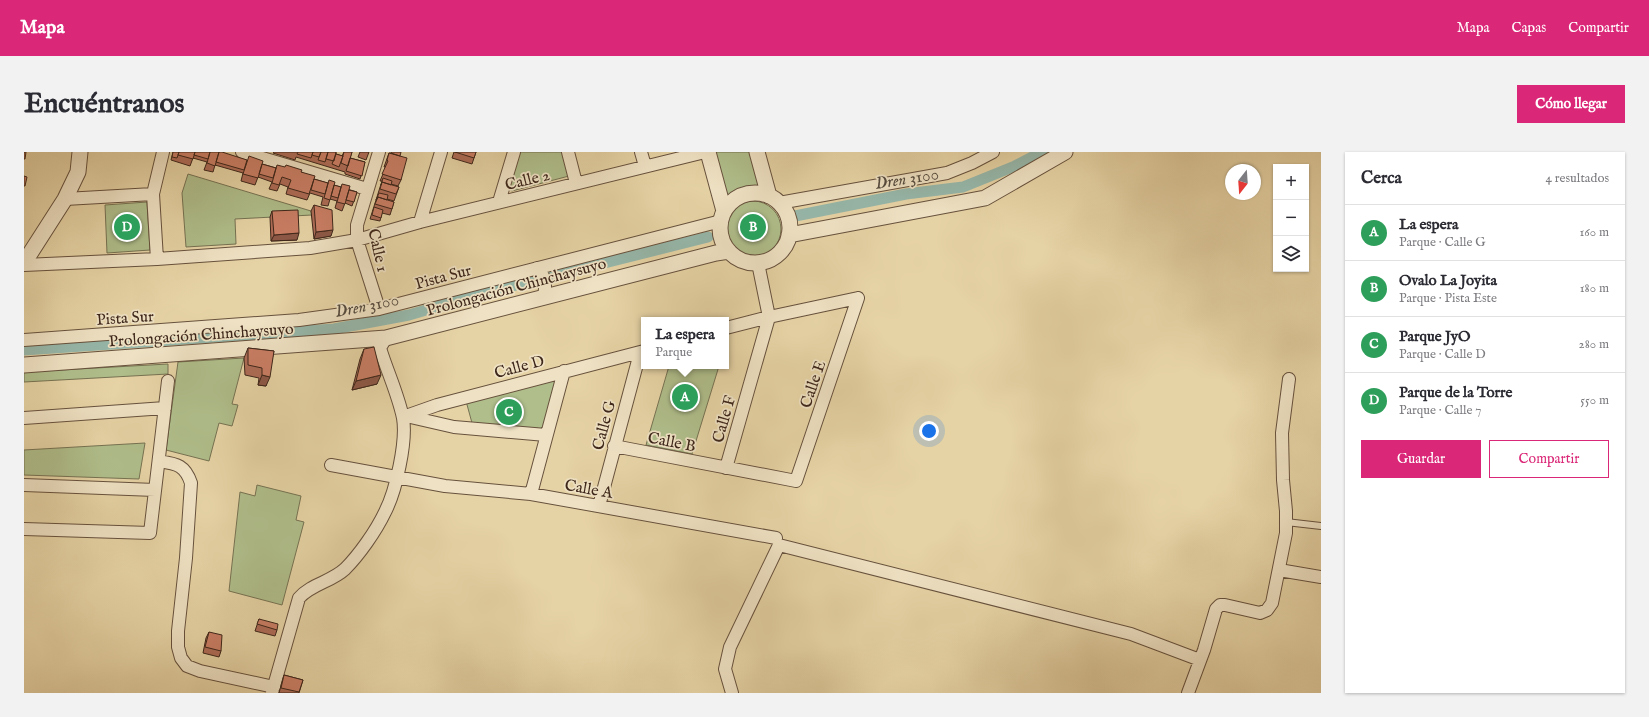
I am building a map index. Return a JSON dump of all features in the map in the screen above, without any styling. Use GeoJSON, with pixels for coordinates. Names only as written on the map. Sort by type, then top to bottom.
{"type":"FeatureCollection","features":[{"type":"Feature","properties":{"kind":"street"},"geometry":{"type":"LineString","coordinates":[[24,264],[65,199],[78,172],[80,152]]}},
{"type":"Feature","properties":{"kind":"street"},"geometry":{"type":"LineString","coordinates":[[157,259],[153,194],[163,152]]}},
{"type":"Feature","properties":{"kind":"street"},"geometry":{"type":"LineString","coordinates":[[242,152],[367,189]]}},
{"type":"Feature","properties":{"kind":"street","name":"Calle 1"},"geometry":{"type":"LineString","coordinates":[[379,152],[357,225],[357,240],[379,309]]}},
{"type":"Feature","properties":{"kind":"street"},"geometry":{"type":"LineString","coordinates":[[420,222],[441,152]]}},
{"type":"Feature","properties":{"kind":"street"},"geometry":{"type":"LineString","coordinates":[[498,202],[514,152]]}},
{"type":"Feature","properties":{"kind":"street"},"geometry":{"type":"LineString","coordinates":[[568,152],[576,183]]}},
{"type":"Feature","properties":{"kind":"street"},"geometry":{"type":"LineString","coordinates":[[641,152],[645,166]]}},
{"type":"Feature","properties":{"kind":"street","name":"Calle 2"},"geometry":{"type":"LineString","coordinates":[[24,264],[157,259],[310,248],[357,240],[498,202],[705,152]]}},
{"type":"Feature","properties":{"kind":"street"},"geometry":{"type":"LineString","coordinates":[[708,152],[722,216],[720,232],[723,242],[729,251],[737,258],[748,262],[758,263],[769,260],[778,254],[785,246],[789,235],[789,224],[786,213],[774,200],[759,193],[739,197],[731,203],[722,216]]}},
{"type":"Feature","properties":{"kind":"street"},"geometry":{"type":"LineString","coordinates":[[757,152],[774,200]]}},
{"type":"Feature","properties":{"kind":"street"},"geometry":{"type":"LineString","coordinates":[[774,200],[947,173],[972,163],[993,152]]}},
{"type":"Feature","properties":{"kind":"street"},"geometry":{"type":"LineString","coordinates":[[789,235],[985,198],[1065,152]]}},
{"type":"Feature","properties":{"kind":"street"},"geometry":{"type":"LineString","coordinates":[[65,199],[153,194]]}},
{"type":"Feature","properties":{"kind":"street","name":"Pista Sur"},"geometry":{"type":"LineString","coordinates":[[24,340],[299,320],[379,309],[539,270],[722,216]]}},
{"type":"Feature","properties":{"kind":"street","name":"Prolongación Chinchaysuyo"},"geometry":{"type":"LineString","coordinates":[[24,365],[386,338],[545,294],[716,252],[729,251]]}},
{"type":"Feature","properties":{"kind":"street","name":"Calle F"},"geometry":{"type":"LineString","coordinates":[[726,468],[769,317],[758,263]]}},
{"type":"Feature","properties":{"kind":"street"},"geometry":{"type":"LineString","coordinates":[[539,270],[545,284],[545,294]]}},
{"type":"Feature","properties":{"kind":"street","name":"Calle E"},"geometry":{"type":"LineString","coordinates":[[769,317],[858,298],[796,481]]}},
{"type":"Feature","properties":{"kind":"street"},"geometry":{"type":"LineString","coordinates":[[729,327],[769,317]]}},
{"type":"Feature","properties":{"kind":"street"},"geometry":{"type":"LineString","coordinates":[[159,461],[179,465],[187,472],[191,483],[186,558],[178,631],[178,647],[181,658],[187,666],[200,671],[273,690],[299,598],[305,592],[338,574],[355,558],[386,512],[404,441],[404,417],[380,348],[386,338]]}},
{"type":"Feature","properties":{"kind":"street","name":"Calle D"},"geometry":{"type":"LineString","coordinates":[[404,417],[437,405],[641,352]]}},
{"type":"Feature","properties":{"kind":"street","name":"Calle G"},"geometry":{"type":"LineString","coordinates":[[599,506],[614,446],[641,355]]}},
{"type":"Feature","properties":{"kind":"street"},"geometry":{"type":"LineString","coordinates":[[531,494],[564,371]]}},
{"type":"Feature","properties":{"kind":"street"},"geometry":{"type":"LineString","coordinates":[[1188,693],[1216,609],[1222,605],[1260,613],[1264,612],[1272,604],[1284,544],[1286,522],[1282,441],[1289,379]]}},
{"type":"Feature","properties":{"kind":"street"},"geometry":{"type":"LineString","coordinates":[[24,529],[150,533],[168,381]]}},
{"type":"Feature","properties":{"kind":"street"},"geometry":{"type":"LineString","coordinates":[[437,405],[437,424]]}},
{"type":"Feature","properties":{"kind":"street"},"geometry":{"type":"LineString","coordinates":[[24,418],[165,408]]}},
{"type":"Feature","properties":{"kind":"street"},"geometry":{"type":"LineString","coordinates":[[404,417],[454,427],[546,435]]}},
{"type":"Feature","properties":{"kind":"street","name":"Calle B"},"geometry":{"type":"LineString","coordinates":[[614,446],[796,481]]}},
{"type":"Feature","properties":{"kind":"street","name":"Calle A"},"geometry":{"type":"LineString","coordinates":[[331,465],[445,486],[531,494],[776,538]]}},
{"type":"Feature","properties":{"kind":"street"},"geometry":{"type":"LineString","coordinates":[[24,485],[155,490]]}},
{"type":"Feature","properties":{"kind":"street"},"geometry":{"type":"LineString","coordinates":[[732,693],[725,669],[730,647],[779,545],[1131,634],[1200,660]]}},
{"type":"Feature","properties":{"kind":"street"},"geometry":{"type":"LineString","coordinates":[[1279,570],[1321,577]]}},
{"type":"Feature","properties":{"kind":"lane"},"geometry":{"type":"LineString","coordinates":[[1286,522],[1321,526]]}},
{"type":"Feature","properties":{"kind":"green space"},"geometry":{"type":"Polygon","coordinates":[[[520,152],[563,152],[569,176],[512,191],[508,189],[520,152]]]}},
{"type":"Feature","properties":{"kind":"green space"},"geometry":{"type":"Polygon","coordinates":[[[715,152],[751,152],[761,190],[751,190],[735,194],[727,199],[715,152]]]}},
{"type":"Feature","properties":{"kind":"green space"},"geometry":{"type":"Polygon","coordinates":[[[188,174],[311,211],[312,215],[235,219],[236,244],[186,247],[182,193],[188,174]]]}},
{"type":"Feature","properties":{"kind":"green space"},"geometry":{"type":"Polygon","coordinates":[[[753,201],[764,203],[773,209],[779,218],[781,229],[779,240],[773,249],[764,255],[753,257],[742,255],[733,249],[727,240],[725,229],[727,218],[733,209],[742,203],[753,201]]]}},
{"type":"Feature","properties":{"kind":"green space"},"geometry":{"type":"Polygon","coordinates":[[[147,202],[150,250],[107,253],[105,205],[147,202]]]}},
{"type":"Feature","properties":{"kind":"green space"},"geometry":{"type":"Polygon","coordinates":[[[244,358],[232,404],[238,405],[232,426],[219,423],[209,461],[166,450],[178,362],[244,358]]]}},
{"type":"Feature","properties":{"kind":"green space"},"geometry":{"type":"Polygon","coordinates":[[[168,364],[168,374],[24,382],[24,372],[168,364]]]}},
{"type":"Feature","properties":{"kind":"green space"},"geometry":{"type":"Polygon","coordinates":[[[668,369],[718,369],[692,454],[646,445],[668,369]]]}},
{"type":"Feature","properties":{"kind":"green space"},"geometry":{"type":"Polygon","coordinates":[[[549,379],[554,381],[556,385],[544,426],[540,429],[472,423],[466,401],[549,379]]]}},
{"type":"Feature","properties":{"kind":"green space"},"geometry":{"type":"Polygon","coordinates":[[[145,443],[139,479],[24,475],[24,450],[145,443]]]}},
{"type":"Feature","properties":{"kind":"green space"},"geometry":{"type":"Polygon","coordinates":[[[257,485],[301,496],[296,520],[304,522],[282,605],[229,591],[240,492],[255,496],[257,485]]]}},
{"type":"Feature","properties":{"kind":"building"},"geometry":{"type":"Polygon","coordinates":[[[24,152],[26,152],[25,159],[24,159],[24,152]]]}},
{"type":"Feature","properties":{"kind":"building"},"geometry":{"type":"Polygon","coordinates":[[[173,152],[179,152],[177,158],[172,157],[173,152]]]}},
{"type":"Feature","properties":{"kind":"building"},"geometry":{"type":"Polygon","coordinates":[[[179,152],[195,152],[193,159],[178,155],[179,152]]]}},
{"type":"Feature","properties":{"kind":"building"},"geometry":{"type":"Polygon","coordinates":[[[195,152],[210,152],[208,159],[194,155],[195,152]]]}},
{"type":"Feature","properties":{"kind":"building"},"geometry":{"type":"Polygon","coordinates":[[[210,152],[219,152],[215,166],[207,163],[210,152]]]}},
{"type":"Feature","properties":{"kind":"building"},"geometry":{"type":"Polygon","coordinates":[[[219,152],[247,160],[244,170],[216,162],[219,152]]]}},
{"type":"Feature","properties":{"kind":"building"},"geometry":{"type":"Polygon","coordinates":[[[298,152],[313,152],[311,158],[297,154],[298,152]]]}},
{"type":"Feature","properties":{"kind":"building"},"geometry":{"type":"Polygon","coordinates":[[[313,152],[321,152],[319,157],[312,155],[313,152]]]}},
{"type":"Feature","properties":{"kind":"building"},"geometry":{"type":"Polygon","coordinates":[[[321,152],[328,152],[325,162],[318,160],[321,152]]]}},
{"type":"Feature","properties":{"kind":"building"},"geometry":{"type":"Polygon","coordinates":[[[328,152],[336,152],[334,161],[326,159],[328,152]]]}},
{"type":"Feature","properties":{"kind":"building"},"geometry":{"type":"Polygon","coordinates":[[[344,152],[352,152],[348,166],[341,163],[344,152]]]}},
{"type":"Feature","properties":{"kind":"building"},"geometry":{"type":"Polygon","coordinates":[[[391,152],[401,152],[400,156],[391,152]]]}},
{"type":"Feature","properties":{"kind":"building"},"geometry":{"type":"Polygon","coordinates":[[[455,152],[476,152],[474,158],[455,152]]]}},
{"type":"Feature","properties":{"kind":"building"},"geometry":{"type":"Polygon","coordinates":[[[389,153],[407,158],[401,180],[382,174],[388,161],[389,153]]]}},
{"type":"Feature","properties":{"kind":"building"},"geometry":{"type":"Polygon","coordinates":[[[336,154],[343,156],[339,167],[332,164],[336,154]]]}},
{"type":"Feature","properties":{"kind":"building"},"geometry":{"type":"Polygon","coordinates":[[[249,156],[263,161],[258,178],[243,174],[249,156]]]}},
{"type":"Feature","properties":{"kind":"building"},"geometry":{"type":"Polygon","coordinates":[[[350,158],[365,162],[362,176],[346,171],[350,158]]]}},
{"type":"Feature","properties":{"kind":"building"},"geometry":{"type":"Polygon","coordinates":[[[262,164],[276,168],[273,178],[259,174],[262,164]]]}},
{"type":"Feature","properties":{"kind":"building"},"geometry":{"type":"Polygon","coordinates":[[[277,165],[285,167],[286,165],[302,170],[301,172],[315,176],[309,194],[288,188],[291,180],[282,177],[279,185],[272,183],[277,165]]]}},
{"type":"Feature","properties":{"kind":"building"},"geometry":{"type":"Polygon","coordinates":[[[24,176],[27,177],[25,186],[24,186],[24,176]]]}},
{"type":"Feature","properties":{"kind":"building"},"geometry":{"type":"Polygon","coordinates":[[[383,178],[392,181],[391,185],[382,182],[381,185],[383,178]]]}},
{"type":"Feature","properties":{"kind":"building"},"geometry":{"type":"Polygon","coordinates":[[[314,179],[328,183],[325,194],[311,190],[314,179]]]}},
{"type":"Feature","properties":{"kind":"building"},"geometry":{"type":"Polygon","coordinates":[[[329,180],[335,182],[330,200],[324,198],[329,180]]]}},
{"type":"Feature","properties":{"kind":"building"},"geometry":{"type":"Polygon","coordinates":[[[382,182],[399,187],[396,194],[380,189],[382,182]]]}},
{"type":"Feature","properties":{"kind":"building"},"geometry":{"type":"Polygon","coordinates":[[[342,184],[350,186],[345,204],[337,202],[342,184]]]}},
{"type":"Feature","properties":{"kind":"building"},"geometry":{"type":"Polygon","coordinates":[[[334,185],[341,187],[338,198],[331,196],[334,185]]]}},
{"type":"Feature","properties":{"kind":"building"},"geometry":{"type":"Polygon","coordinates":[[[349,190],[357,192],[354,202],[346,200],[349,190]]]}},
{"type":"Feature","properties":{"kind":"building"},"geometry":{"type":"Polygon","coordinates":[[[379,193],[388,195],[387,200],[378,197],[376,200],[379,193]]]}},
{"type":"Feature","properties":{"kind":"building"},"geometry":{"type":"Polygon","coordinates":[[[378,197],[394,202],[392,209],[375,204],[378,197]]]}},
{"type":"Feature","properties":{"kind":"building"},"geometry":{"type":"Polygon","coordinates":[[[314,205],[332,210],[333,230],[316,232],[314,205]]]}},
{"type":"Feature","properties":{"kind":"building"},"geometry":{"type":"Polygon","coordinates":[[[374,207],[383,210],[381,218],[372,215],[374,207]]]}},
{"type":"Feature","properties":{"kind":"building"},"geometry":{"type":"Polygon","coordinates":[[[298,210],[299,233],[274,235],[272,211],[298,210]]]}},
{"type":"Feature","properties":{"kind":"building"},"geometry":{"type":"Polygon","coordinates":[[[374,347],[381,375],[356,381],[364,349],[374,347]]]}},
{"type":"Feature","properties":{"kind":"building"},"geometry":{"type":"Polygon","coordinates":[[[248,348],[274,351],[270,377],[262,375],[262,368],[248,365],[248,348]]]}},
{"type":"Feature","properties":{"kind":"building"},"geometry":{"type":"Polygon","coordinates":[[[259,619],[278,624],[277,630],[257,624],[259,619]]]}},
{"type":"Feature","properties":{"kind":"building"},"geometry":{"type":"Polygon","coordinates":[[[209,632],[222,635],[221,651],[205,647],[209,632]]]}},
{"type":"Feature","properties":{"kind":"building"},"geometry":{"type":"Polygon","coordinates":[[[284,675],[303,680],[299,692],[281,688],[284,675]]]}},
{"type":"Feature","properties":{"kind":"waterway","name":"Dren 3100"},"geometry":{"type":"LineString","coordinates":[[795,216],[906,194],[963,187],[1015,166],[1042,152]]}},
{"type":"Feature","properties":{"kind":"waterway","name":"Dren 3100"},"geometry":{"type":"LineString","coordinates":[[24,350],[334,329],[409,315],[484,293],[708,237]]}},
{"type":"Feature","properties":{"kind":"place","name":"Parque de la Torre"},"geometry":{"type":"Point","coordinates":[127,227]}},
{"type":"Feature","properties":{"kind":"place","name":"Ovalo La Joyita"},"geometry":{"type":"Point","coordinates":[753,227]}},
{"type":"Feature","properties":{"kind":"place","name":"La espera"},"geometry":{"type":"Point","coordinates":[685,397]}},
{"type":"Feature","properties":{"kind":"place","name":"Parque JyO"},"geometry":{"type":"Point","coordinates":[509,412]}}]}
